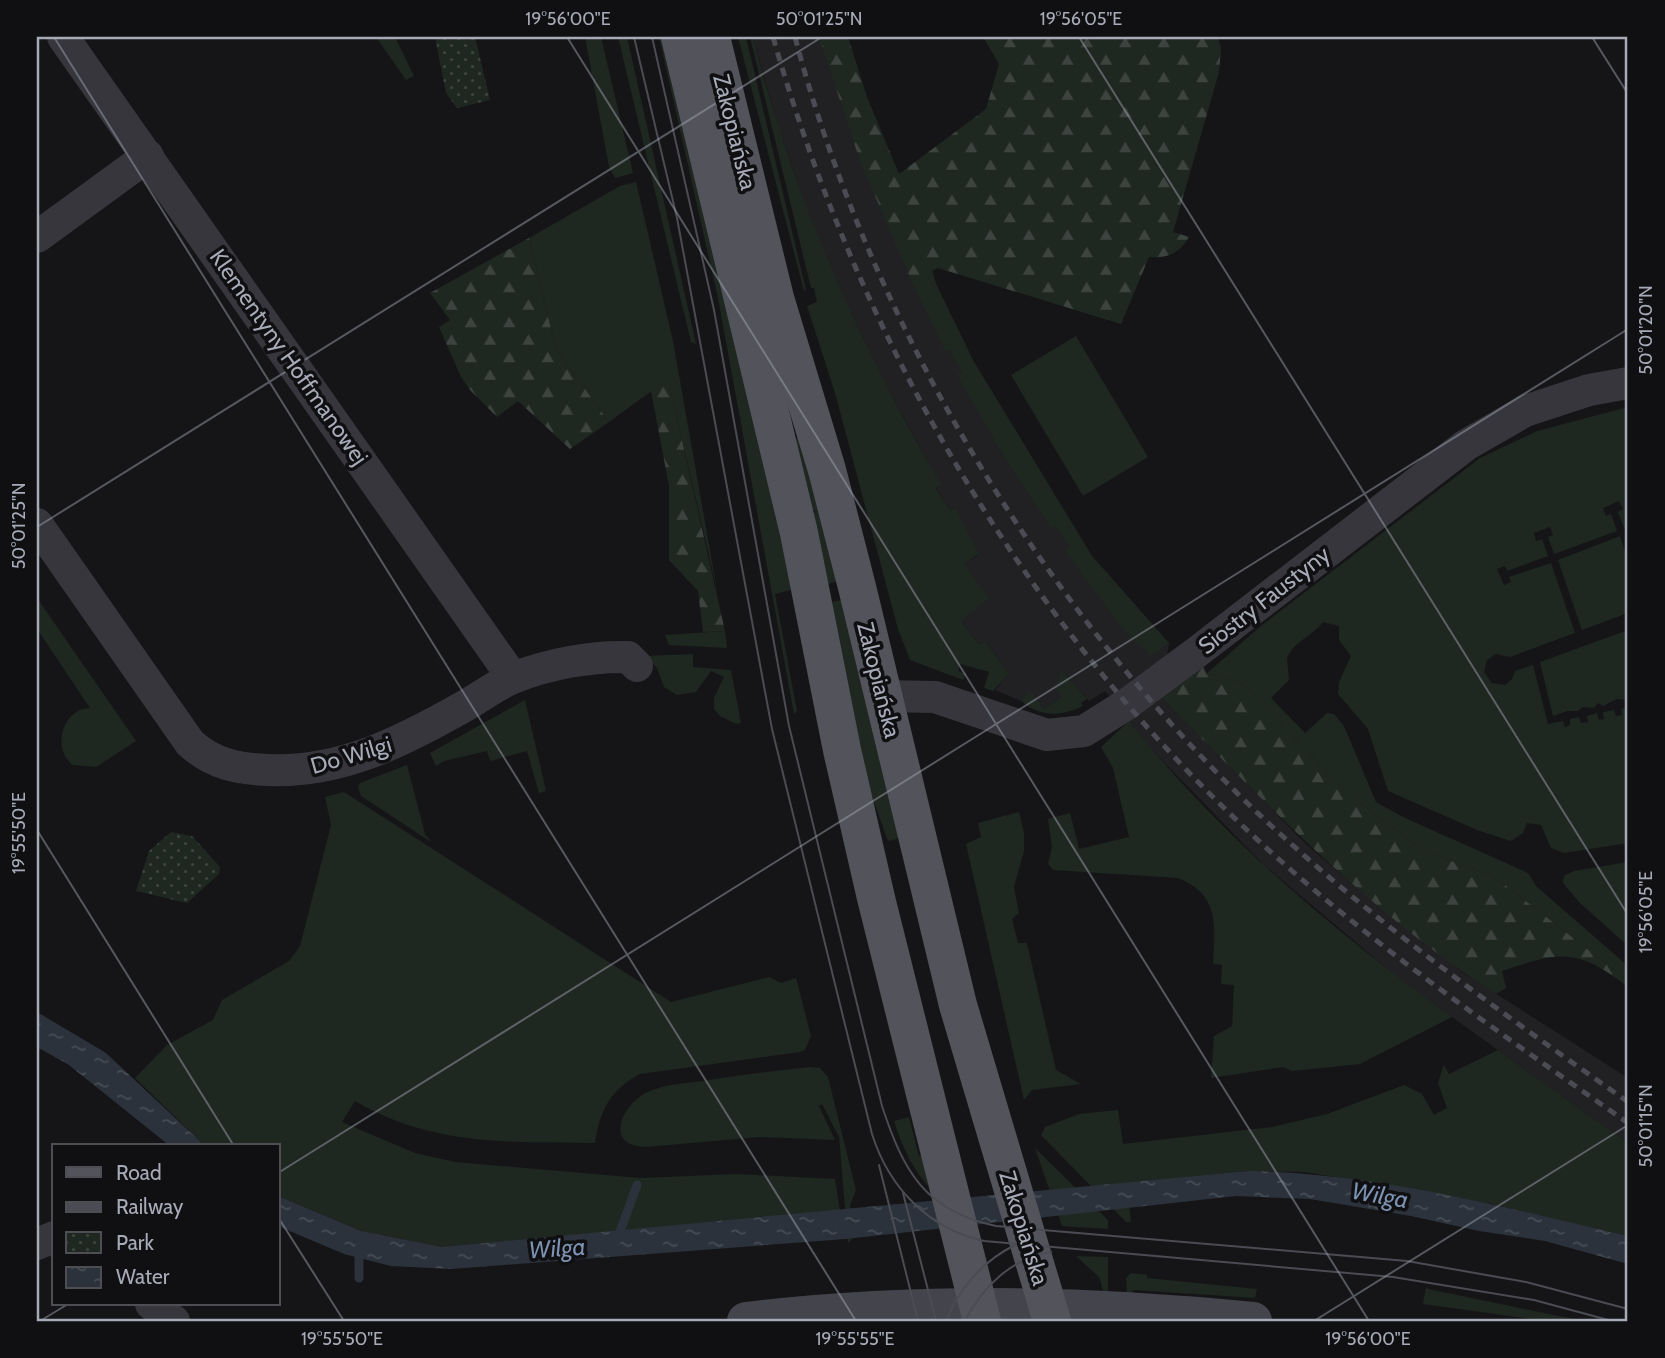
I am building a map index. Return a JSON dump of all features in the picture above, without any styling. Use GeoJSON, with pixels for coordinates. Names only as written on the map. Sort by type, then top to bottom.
{"type":"FeatureCollection","features":[{"type":"Feature","properties":{"kind":"main road","name":"Zakopiańska"},"geometry":{"type":"LineString","coordinates":[[680,37],[799,533],[839,738],[876,898],[981,1314]]}},
{"type":"Feature","properties":{"kind":"main road","name":"Zakopiańska"},"geometry":{"type":"LineString","coordinates":[[711,37],[775,298],[835,502],[958,1005],[1051,1315]]}},
{"type":"Feature","properties":{"kind":"main road"},"geometry":{"type":"LineString","coordinates":[[746,1321],[895,1309],[981,1314],[1253,1321]]}},
{"type":"Feature","properties":{"kind":"street","name":"Klementyny Hoffmanowej"},"geometry":{"type":"LineString","coordinates":[[62,37],[513,678]]}},
{"type":"Feature","properties":{"kind":"street"},"geometry":{"type":"LineString","coordinates":[[37,237],[148,156]]}},
{"type":"Feature","properties":{"kind":"street","name":"Siostry Faustyny"},"geometry":{"type":"LineString","coordinates":[[883,695],[918,695],[948,700],[1047,735],[1084,731],[1116,712],[1197,652],[1466,445],[1525,411],[1589,390],[1628,383]]}},
{"type":"Feature","properties":{"kind":"street","name":"Do Wilgi"},"geometry":{"type":"LineString","coordinates":[[37,524],[190,743],[218,762],[249,769],[317,769],[396,743],[513,678],[588,659],[628,657],[638,666]]}},
{"type":"Feature","properties":{"kind":"street"},"geometry":{"type":"LineString","coordinates":[[154,1306],[174,1321]]}},
{"type":"Feature","properties":{"kind":"shaded area"},"geometry":{"type":"Polygon","coordinates":[[[753,37],[842,37],[936,284],[974,362],[1092,556],[1169,643],[1161,697],[1307,845],[1363,893],[1462,972],[1628,1078],[1628,1143],[1403,982],[1263,864],[1151,749],[1105,691],[1089,701],[1061,670],[1062,696],[1044,709],[1029,690],[1021,701],[995,690],[1009,674],[985,641],[979,645],[961,621],[964,564],[979,555],[954,507],[950,510],[936,487],[940,484],[882,377],[822,253],[777,123],[753,37]]]}},
{"type":"Feature","properties":{"kind":"green space"},"geometry":{"type":"Polygon","coordinates":[[[376,37],[395,37],[414,76],[406,80],[376,37]]]}},
{"type":"Feature","properties":{"kind":"green space"},"geometry":{"type":"Polygon","coordinates":[[[435,37],[475,37],[490,100],[457,108],[446,93],[435,37]]]}},
{"type":"Feature","properties":{"kind":"green space"},"geometry":{"type":"Polygon","coordinates":[[[585,37],[601,37],[633,173],[615,178],[609,167],[585,37]]]}},
{"type":"Feature","properties":{"kind":"green space"},"geometry":{"type":"Polygon","coordinates":[[[618,37],[627,37],[696,344],[691,342],[618,37]]]}},
{"type":"Feature","properties":{"kind":"green space"},"geometry":{"type":"Polygon","coordinates":[[[659,37],[665,37],[794,589],[775,594],[797,711],[794,714],[718,298],[659,37]]]}},
{"type":"Feature","properties":{"kind":"green space"},"geometry":{"type":"Polygon","coordinates":[[[738,37],[746,37],[806,290],[804,291],[738,37]]]}},
{"type":"Feature","properties":{"kind":"green space"},"geometry":{"type":"Polygon","coordinates":[[[750,37],[753,37],[769,96],[808,211],[831,267],[882,377],[941,484],[936,488],[950,510],[955,507],[979,554],[964,564],[989,598],[961,621],[979,645],[985,641],[1009,674],[993,691],[984,688],[989,672],[960,664],[958,671],[966,674],[963,680],[910,660],[898,629],[835,393],[807,306],[817,302],[814,288],[811,288],[750,37]]]}},
{"type":"Feature","properties":{"kind":"green space"},"geometry":{"type":"Polygon","coordinates":[[[819,37],[848,37],[867,97],[899,174],[986,109],[999,64],[983,37],[1218,37],[1221,49],[1219,72],[1173,232],[1189,237],[1172,254],[1149,257],[1121,324],[938,268],[911,280],[860,161],[819,37]]]}},
{"type":"Feature","properties":{"kind":"green space"},"geometry":{"type":"Polygon","coordinates":[[[636,182],[673,341],[717,590],[668,379],[609,422],[556,349],[529,238],[620,186],[636,182]]]}},
{"type":"Feature","properties":{"kind":"green space"},"geometry":{"type":"Polygon","coordinates":[[[529,238],[556,349],[609,422],[570,449],[518,401],[497,417],[470,390],[461,377],[439,327],[450,320],[430,293],[529,238]]]}},
{"type":"Feature","properties":{"kind":"green space"},"geometry":{"type":"Polygon","coordinates":[[[932,270],[936,284],[974,362],[1092,556],[1169,643],[1151,656],[1124,631],[1065,551],[1070,547],[1055,526],[1051,528],[1006,460],[957,375],[962,372],[949,349],[945,351],[911,280],[932,270]]]}},
{"type":"Feature","properties":{"kind":"green space"},"geometry":{"type":"Polygon","coordinates":[[[1076,336],[1148,457],[1083,496],[1011,375],[1076,336]]]}},
{"type":"Feature","properties":{"kind":"green space"},"geometry":{"type":"Polygon","coordinates":[[[668,378],[725,631],[703,632],[698,591],[669,560],[669,486],[651,391],[668,378]]]}},
{"type":"Feature","properties":{"kind":"green space"},"geometry":{"type":"Polygon","coordinates":[[[1628,407],[1628,526],[1624,528],[1618,512],[1623,509],[1619,501],[1603,508],[1606,516],[1611,514],[1617,531],[1554,554],[1548,537],[1553,535],[1550,527],[1534,533],[1536,541],[1542,539],[1548,556],[1507,571],[1505,566],[1497,569],[1504,585],[1511,582],[1509,577],[1551,563],[1575,633],[1510,657],[1496,654],[1487,660],[1484,672],[1492,683],[1505,685],[1512,679],[1515,671],[1533,665],[1548,724],[1563,721],[1565,727],[1570,725],[1570,719],[1579,717],[1581,723],[1588,722],[1587,716],[1597,713],[1599,720],[1604,719],[1603,712],[1614,710],[1616,716],[1622,715],[1621,709],[1628,707],[1628,843],[1564,853],[1551,848],[1541,825],[1527,823],[1523,833],[1511,841],[1477,830],[1388,791],[1368,729],[1338,694],[1339,682],[1351,656],[1339,640],[1339,626],[1323,622],[1294,647],[1287,658],[1289,680],[1271,698],[1305,733],[1327,713],[1334,714],[1344,726],[1376,802],[1403,817],[1528,873],[1536,886],[1628,966],[1628,981],[1508,887],[1489,875],[1424,851],[1340,786],[1245,686],[1232,679],[1206,674],[1261,626],[1480,458],[1537,431],[1628,407]]]}},
{"type":"Feature","properties":{"kind":"green space"},"geometry":{"type":"Polygon","coordinates":[[[799,438],[838,581],[827,584],[812,518],[815,511],[810,509],[795,439],[799,438]]]}},
{"type":"Feature","properties":{"kind":"green space"},"geometry":{"type":"Polygon","coordinates":[[[1620,536],[1628,561],[1628,613],[1582,630],[1558,560],[1620,536]]]}},
{"type":"Feature","properties":{"kind":"green space"},"geometry":{"type":"Polygon","coordinates":[[[37,598],[136,741],[96,767],[73,765],[62,749],[61,739],[67,722],[81,710],[90,708],[37,629],[37,598]]]}},
{"type":"Feature","properties":{"kind":"green space"},"geometry":{"type":"Polygon","coordinates":[[[843,600],[901,838],[888,841],[862,769],[830,602],[843,600]]]}},
{"type":"Feature","properties":{"kind":"green space"},"geometry":{"type":"Polygon","coordinates":[[[1628,630],[1628,700],[1617,699],[1603,706],[1598,703],[1594,708],[1582,707],[1578,711],[1567,711],[1553,716],[1540,662],[1628,630]]]}},
{"type":"Feature","properties":{"kind":"green space"},"geometry":{"type":"Polygon","coordinates":[[[725,631],[727,648],[669,645],[665,635],[725,631]]]}},
{"type":"Feature","properties":{"kind":"green space"},"geometry":{"type":"Polygon","coordinates":[[[693,654],[693,667],[731,670],[741,723],[736,724],[720,716],[714,709],[714,698],[724,677],[711,671],[696,692],[677,695],[664,687],[657,668],[646,656],[693,654]]]}},
{"type":"Feature","properties":{"kind":"green space"},"geometry":{"type":"Polygon","coordinates":[[[1203,664],[1207,674],[1232,679],[1245,686],[1340,786],[1360,803],[1424,851],[1489,875],[1508,887],[1628,981],[1628,987],[1595,965],[1568,957],[1554,957],[1502,971],[1506,988],[1496,994],[1405,928],[1320,855],[1161,697],[1203,664]]]}},
{"type":"Feature","properties":{"kind":"green space"},"geometry":{"type":"Polygon","coordinates":[[[1061,670],[1087,699],[1081,703],[1083,706],[1051,714],[1036,710],[1021,701],[1029,689],[1044,709],[1061,697],[1056,688],[1061,670]]]}},
{"type":"Feature","properties":{"kind":"green space"},"geometry":{"type":"Polygon","coordinates":[[[525,700],[546,791],[539,793],[527,751],[490,761],[487,751],[444,761],[436,766],[430,753],[525,700]]]}},
{"type":"Feature","properties":{"kind":"green space"},"geometry":{"type":"Polygon","coordinates":[[[1129,721],[1201,803],[1280,880],[1365,951],[1452,1017],[1360,1064],[1292,1071],[1283,1067],[1211,1078],[1214,1036],[1232,1026],[1234,985],[1221,984],[1222,965],[1213,964],[1214,924],[1208,902],[1192,885],[1178,878],[1053,870],[1048,864],[1052,847],[1048,819],[1070,813],[1079,849],[1129,837],[1113,768],[1101,747],[1129,721]]]}},
{"type":"Feature","properties":{"kind":"green space"},"geometry":{"type":"Polygon","coordinates":[[[407,765],[425,834],[431,842],[361,796],[358,787],[360,783],[407,765]]]}},
{"type":"Feature","properties":{"kind":"green space"},"geometry":{"type":"Polygon","coordinates":[[[344,792],[671,1002],[769,977],[781,983],[796,978],[811,1036],[805,1050],[800,1052],[640,1074],[621,1087],[608,1102],[595,1143],[502,1141],[442,1134],[384,1116],[355,1101],[342,1122],[415,1153],[455,1162],[640,1178],[736,1174],[835,1179],[840,1211],[442,1247],[361,1231],[280,1197],[280,1144],[203,1144],[135,1078],[167,1045],[213,1020],[222,1000],[289,961],[300,946],[331,825],[325,797],[344,792]]]}},
{"type":"Feature","properties":{"kind":"green space"},"geometry":{"type":"Polygon","coordinates":[[[1019,812],[1024,833],[1024,851],[1014,887],[1019,913],[1012,919],[1018,943],[1027,943],[1056,1070],[1081,1084],[1032,1090],[1024,1100],[966,844],[981,837],[978,823],[1019,812]]]}},
{"type":"Feature","properties":{"kind":"green space"},"geometry":{"type":"Polygon","coordinates":[[[171,832],[192,836],[220,867],[219,874],[187,903],[136,891],[149,851],[171,832]]]}},
{"type":"Feature","properties":{"kind":"green space"},"geometry":{"type":"Polygon","coordinates":[[[1628,862],[1628,946],[1579,902],[1563,883],[1564,876],[1574,871],[1628,862]]]}},
{"type":"Feature","properties":{"kind":"green space"},"geometry":{"type":"Polygon","coordinates":[[[1498,1050],[1628,1143],[1628,1236],[1491,1204],[1305,1172],[1248,1171],[1127,1183],[1131,1222],[1126,1222],[1041,1135],[1045,1127],[1079,1114],[1118,1110],[1123,1144],[1272,1127],[1327,1114],[1404,1085],[1422,1094],[1434,1115],[1447,1108],[1438,1083],[1444,1065],[1449,1074],[1498,1050]]]}},
{"type":"Feature","properties":{"kind":"green space"},"geometry":{"type":"Polygon","coordinates":[[[810,1067],[820,1068],[828,1077],[856,1190],[850,1205],[855,1236],[848,1243],[839,1137],[822,1104],[819,1106],[835,1140],[760,1137],[645,1147],[624,1139],[620,1131],[625,1113],[641,1096],[650,1091],[677,1084],[810,1067]]]}},
{"type":"Feature","properties":{"kind":"green space"},"geometry":{"type":"Polygon","coordinates":[[[909,1117],[919,1156],[923,1156],[933,1191],[909,1159],[894,1121],[909,1117]]]}},
{"type":"Feature","properties":{"kind":"green space"},"geometry":{"type":"Polygon","coordinates":[[[1035,1148],[1108,1220],[1108,1229],[1062,1226],[1035,1148]]]}},
{"type":"Feature","properties":{"kind":"green space"},"geometry":{"type":"Polygon","coordinates":[[[1076,1256],[1108,1257],[1108,1296],[1105,1296],[1099,1277],[1076,1256]]]}},
{"type":"Feature","properties":{"kind":"green space"},"geometry":{"type":"Polygon","coordinates":[[[1131,1273],[1147,1275],[1147,1278],[1257,1289],[1255,1298],[1133,1290],[1132,1296],[1127,1297],[1126,1278],[1131,1273]]]}},
{"type":"Feature","properties":{"kind":"green space"},"geometry":{"type":"Polygon","coordinates":[[[1426,1287],[1583,1321],[1546,1321],[1423,1304],[1426,1287]]]}},
{"type":"Feature","properties":{"kind":"water"},"geometry":{"type":"Polygon","coordinates":[[[37,1012],[106,1053],[203,1144],[168,1144],[69,1065],[37,1047],[37,1012]]]}},
{"type":"Feature","properties":{"kind":"water","name":"Wilga"},"geometry":{"type":"Polygon","coordinates":[[[1248,1171],[1344,1178],[1440,1193],[1628,1236],[1628,1264],[1545,1241],[1479,1231],[1411,1216],[1310,1199],[1236,1196],[845,1239],[451,1269],[391,1266],[344,1254],[280,1227],[280,1197],[361,1231],[442,1247],[1248,1171]]]}},
{"type":"Feature","properties":{"kind":"waterway"},"geometry":{"type":"LineString","coordinates":[[617,1240],[637,1185]]}},
{"type":"Feature","properties":{"kind":"waterway"},"geometry":{"type":"LineString","coordinates":[[359,1248],[359,1278]]}},
{"type":"Feature","properties":{"kind":"tram line"},"geometry":{"type":"LineString","coordinates":[[634,37],[677,218],[772,729],[872,1134],[879,1154],[900,1188],[929,1216],[946,1227],[984,1241],[1393,1277],[1534,1300],[1612,1321]]}},
{"type":"Feature","properties":{"kind":"tram line"},"geometry":{"type":"LineString","coordinates":[[652,37],[714,310],[789,726],[882,1106],[899,1150],[920,1184],[951,1210],[996,1226],[1407,1261],[1526,1282],[1628,1309]]}},
{"type":"Feature","properties":{"kind":"tram line"},"geometry":{"type":"LineString","coordinates":[[879,1165],[918,1321]]}},
{"type":"Feature","properties":{"kind":"tram line"},"geometry":{"type":"LineString","coordinates":[[903,1193],[936,1321]]}},
{"type":"Feature","properties":{"kind":"tram line"},"geometry":{"type":"LineString","coordinates":[[946,1321],[958,1297],[973,1277],[993,1259],[1015,1245]]}},
{"type":"Feature","properties":{"kind":"tram line"},"geometry":{"type":"LineString","coordinates":[[965,1321],[980,1297],[1000,1276],[1024,1261],[1051,1252]]}},
{"type":"Feature","properties":{"kind":"railway"},"geometry":{"type":"LineString","coordinates":[[773,37],[811,154],[856,268],[909,379],[969,486],[1037,588],[1111,685],[1193,777],[1323,897],[1451,997],[1628,1123]]}},
{"type":"Feature","properties":{"kind":"railway"},"geometry":{"type":"LineString","coordinates":[[795,37],[826,139],[865,241],[911,340],[963,437],[1021,530],[1085,619],[1153,704],[1226,782],[1320,870],[1420,951],[1628,1102]]}}]}
